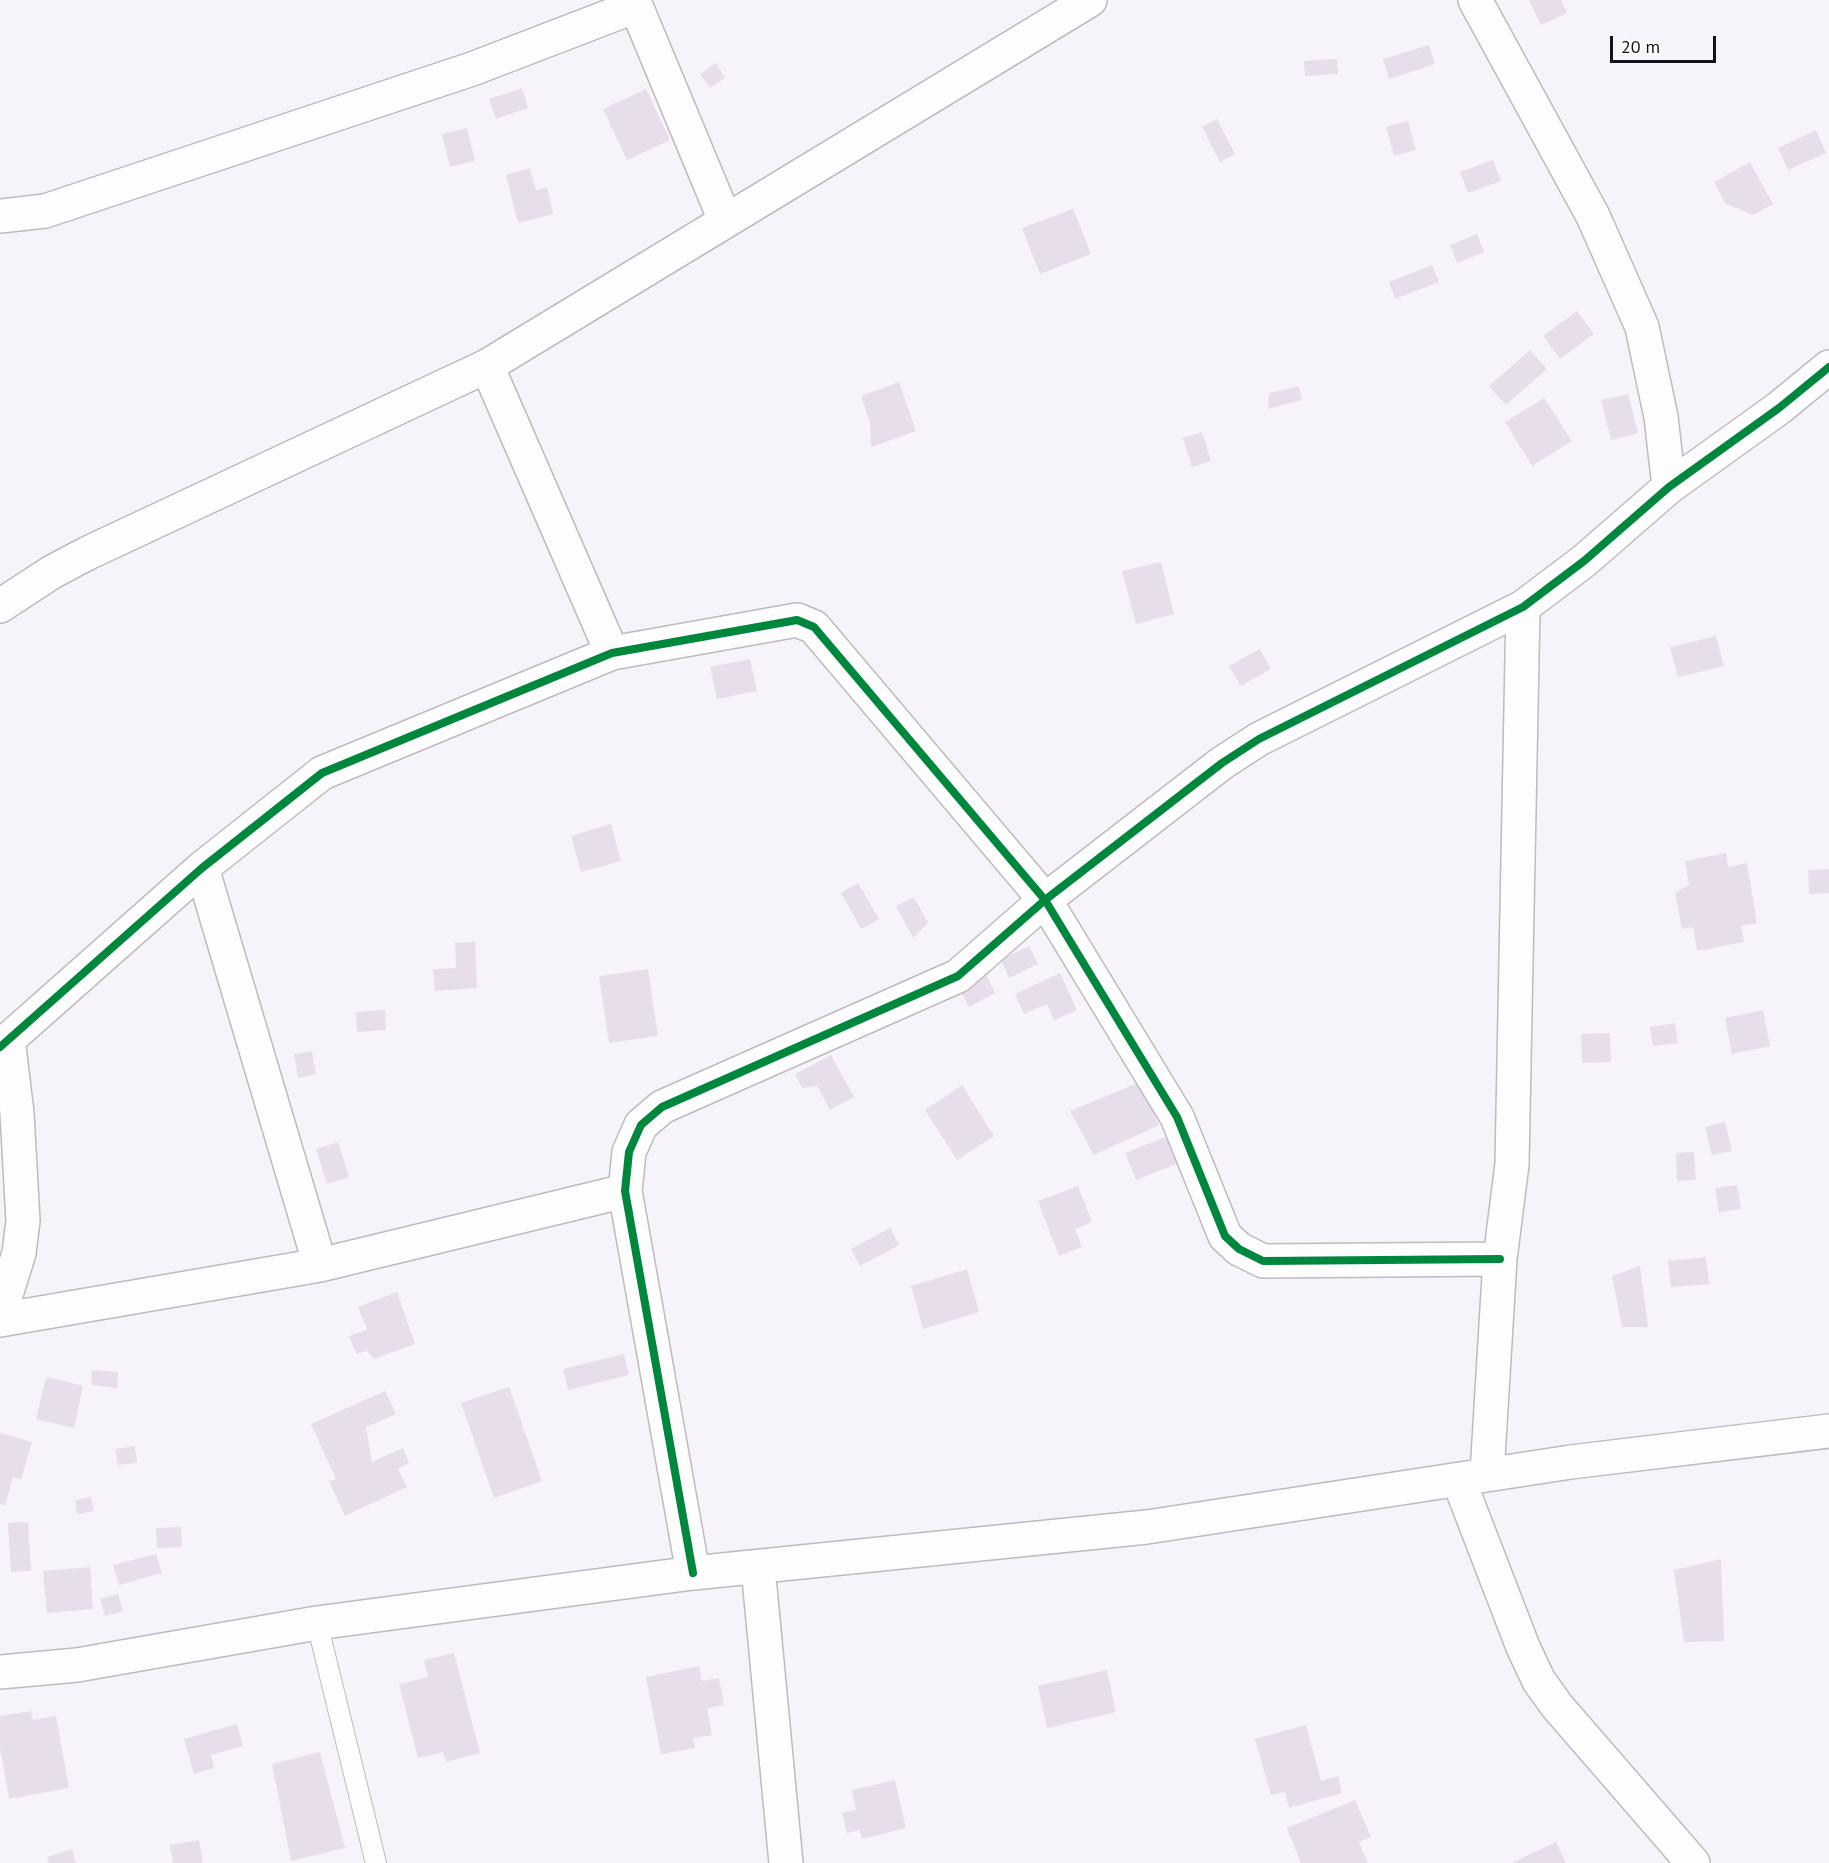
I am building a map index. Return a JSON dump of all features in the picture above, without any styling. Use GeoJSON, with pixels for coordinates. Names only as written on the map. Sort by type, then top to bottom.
{"type":"FeatureCollection","features":[{"type":"Feature","properties":{"kind":"street"},"geometry":{"type":"LineString","coordinates":[[0,606],[52,572],[88,553],[487,366],[1090,0]]}},
{"type":"Feature","properties":{"kind":"street"},"geometry":{"type":"LineString","coordinates":[[1475,0],[1593,216],[1642,327],[1661,417],[1669,487]]}},
{"type":"Feature","properties":{"kind":"street"},"geometry":{"type":"LineString","coordinates":[[0,216],[45,210],[472,69],[633,3],[725,220]]}},
{"type":"Feature","properties":{"kind":"street"},"geometry":{"type":"LineString","coordinates":[[487,366],[612,653]]}},
{"type":"Feature","properties":{"kind":"street"},"geometry":{"type":"LineString","coordinates":[[693,1573],[625,1191],[629,1152],[641,1125],[662,1107],[958,976],[1045,900],[1222,763],[1260,739],[1523,607],[1584,561],[1669,487],[1779,408],[1829,367]]}},
{"type":"Feature","properties":{"kind":"street"},"geometry":{"type":"LineString","coordinates":[[1523,607],[1512,1164],[1473,1477],[1522,1647],[1539,1681],[1557,1706],[1693,1863]]}},
{"type":"Feature","properties":{"kind":"street"},"geometry":{"type":"LineString","coordinates":[[0,1314],[19,1253],[23,1221],[17,1113],[4,1043],[202,868],[321,773],[612,653],[797,620],[814,627],[1045,900],[1178,1117],[1225,1236],[1239,1249],[1263,1261],[1500,1259]]}},
{"type":"Feature","properties":{"kind":"street"},"geometry":{"type":"LineString","coordinates":[[202,868],[320,1265]]}},
{"type":"Feature","properties":{"kind":"street"},"geometry":{"type":"LineString","coordinates":[[0,1320],[320,1265],[625,1191]]}},
{"type":"Feature","properties":{"kind":"street"},"geometry":{"type":"LineString","coordinates":[[0,1672],[76,1665],[317,1623],[693,1573],[1146,1527],[1473,1477],[1829,1431]]}},
{"type":"Feature","properties":{"kind":"street"},"geometry":{"type":"LineString","coordinates":[[758,1567],[786,1863]]}},
{"type":"Feature","properties":{"kind":"lane"},"geometry":{"type":"LineString","coordinates":[[317,1623],[376,1863]]}},
{"type":"Feature","properties":{"kind":"building"},"geometry":{"type":"Polygon","coordinates":[[[1529,0],[1561,0],[1567,13],[1541,25],[1529,0]]]}},
{"type":"Feature","properties":{"kind":"building"},"geometry":{"type":"Polygon","coordinates":[[[1429,45],[1435,64],[1389,79],[1383,59],[1429,45]]]}},
{"type":"Feature","properties":{"kind":"building"},"geometry":{"type":"Polygon","coordinates":[[[1337,59],[1338,74],[1305,76],[1304,61],[1337,59]]]}},
{"type":"Feature","properties":{"kind":"building"},"geometry":{"type":"Polygon","coordinates":[[[716,63],[725,78],[710,88],[700,74],[716,63]]]}},
{"type":"Feature","properties":{"kind":"building"},"geometry":{"type":"Polygon","coordinates":[[[522,88],[528,108],[496,119],[489,99],[522,88]]]}},
{"type":"Feature","properties":{"kind":"building"},"geometry":{"type":"Polygon","coordinates":[[[646,89],[670,140],[627,160],[603,109],[646,89]]]}},
{"type":"Feature","properties":{"kind":"building"},"geometry":{"type":"Polygon","coordinates":[[[1217,119],[1235,154],[1220,162],[1202,127],[1217,119]]]}},
{"type":"Feature","properties":{"kind":"building"},"geometry":{"type":"Polygon","coordinates":[[[1408,121],[1416,150],[1394,156],[1386,127],[1408,121]]]}},
{"type":"Feature","properties":{"kind":"building"},"geometry":{"type":"Polygon","coordinates":[[[467,128],[475,161],[450,167],[442,134],[467,128]]]}},
{"type":"Feature","properties":{"kind":"building"},"geometry":{"type":"Polygon","coordinates":[[[1816,130],[1826,153],[1788,170],[1778,148],[1816,130]]]}},
{"type":"Feature","properties":{"kind":"building"},"geometry":{"type":"Polygon","coordinates":[[[1493,160],[1501,181],[1468,193],[1460,172],[1493,160]]]}},
{"type":"Feature","properties":{"kind":"building"},"geometry":{"type":"Polygon","coordinates":[[[1750,162],[1773,204],[1753,215],[1726,204],[1714,182],[1750,162]]]}},
{"type":"Feature","properties":{"kind":"building"},"geometry":{"type":"Polygon","coordinates":[[[530,168],[536,190],[547,187],[553,214],[518,223],[506,175],[530,168]]]}},
{"type":"Feature","properties":{"kind":"building"},"geometry":{"type":"Polygon","coordinates":[[[1073,209],[1091,254],[1040,274],[1022,228],[1073,209]]]}},
{"type":"Feature","properties":{"kind":"building"},"geometry":{"type":"Polygon","coordinates":[[[1477,234],[1484,252],[1457,263],[1450,245],[1477,234]]]}},
{"type":"Feature","properties":{"kind":"building"},"geometry":{"type":"Polygon","coordinates":[[[1432,265],[1439,282],[1395,299],[1389,282],[1432,265]]]}},
{"type":"Feature","properties":{"kind":"building"},"geometry":{"type":"Polygon","coordinates":[[[1577,311],[1594,334],[1560,359],[1543,336],[1577,311]]]}},
{"type":"Feature","properties":{"kind":"building"},"geometry":{"type":"Polygon","coordinates":[[[1530,350],[1547,369],[1506,405],[1489,386],[1530,350]]]}},
{"type":"Feature","properties":{"kind":"building"},"geometry":{"type":"Polygon","coordinates":[[[899,382],[916,431],[871,447],[870,423],[861,396],[899,382]]]}},
{"type":"Feature","properties":{"kind":"building"},"geometry":{"type":"Polygon","coordinates":[[[1299,386],[1302,400],[1268,409],[1269,393],[1299,386]]]}},
{"type":"Feature","properties":{"kind":"building"},"geometry":{"type":"Polygon","coordinates":[[[1628,394],[1638,433],[1611,440],[1601,400],[1628,394]]]}},
{"type":"Feature","properties":{"kind":"building"},"geometry":{"type":"Polygon","coordinates":[[[1544,398],[1572,441],[1532,466],[1505,422],[1544,398]]]}},
{"type":"Feature","properties":{"kind":"building"},"geometry":{"type":"Polygon","coordinates":[[[1202,432],[1211,461],[1192,467],[1183,438],[1202,432]]]}},
{"type":"Feature","properties":{"kind":"building"},"geometry":{"type":"Polygon","coordinates":[[[1161,562],[1174,614],[1136,624],[1122,571],[1161,562]]]}},
{"type":"Feature","properties":{"kind":"building"},"geometry":{"type":"Polygon","coordinates":[[[1716,636],[1724,666],[1678,677],[1670,647],[1716,636]]]}},
{"type":"Feature","properties":{"kind":"building"},"geometry":{"type":"Polygon","coordinates":[[[1260,649],[1271,669],[1241,686],[1229,666],[1260,649]]]}},
{"type":"Feature","properties":{"kind":"building"},"geometry":{"type":"Polygon","coordinates":[[[750,659],[757,691],[717,699],[710,667],[750,659]]]}},
{"type":"Feature","properties":{"kind":"building"},"geometry":{"type":"Polygon","coordinates":[[[611,824],[621,861],[581,872],[571,836],[611,824]]]}},
{"type":"Feature","properties":{"kind":"building"},"geometry":{"type":"Polygon","coordinates":[[[1726,853],[1728,867],[1747,863],[1757,923],[1741,926],[1744,942],[1697,951],[1693,927],[1682,929],[1675,893],[1689,885],[1685,861],[1726,853]]]}},
{"type":"Feature","properties":{"kind":"building"},"geometry":{"type":"Polygon","coordinates":[[[1829,869],[1829,893],[1809,894],[1808,870],[1829,869]]]}},
{"type":"Feature","properties":{"kind":"building"},"geometry":{"type":"Polygon","coordinates":[[[858,883],[879,919],[861,929],[841,893],[858,883]]]}},
{"type":"Feature","properties":{"kind":"building"},"geometry":{"type":"Polygon","coordinates":[[[914,897],[928,923],[913,938],[896,906],[914,897]]]}},
{"type":"Feature","properties":{"kind":"building"},"geometry":{"type":"Polygon","coordinates":[[[475,942],[477,988],[435,991],[433,969],[456,968],[455,943],[475,942]]]}},
{"type":"Feature","properties":{"kind":"building"},"geometry":{"type":"Polygon","coordinates":[[[1029,946],[1038,964],[1009,978],[1001,960],[1029,946]]]}},
{"type":"Feature","properties":{"kind":"building"},"geometry":{"type":"Polygon","coordinates":[[[648,969],[658,1036],[609,1043],[599,976],[648,969]]]}},
{"type":"Feature","properties":{"kind":"building"},"geometry":{"type":"Polygon","coordinates":[[[985,972],[995,993],[969,1007],[958,986],[985,972]]]}},
{"type":"Feature","properties":{"kind":"building"},"geometry":{"type":"Polygon","coordinates":[[[1060,973],[1077,1010],[1054,1020],[1047,1004],[1024,1014],[1015,994],[1060,973]]]}},
{"type":"Feature","properties":{"kind":"building"},"geometry":{"type":"Polygon","coordinates":[[[385,1010],[386,1030],[357,1032],[356,1012],[385,1010]]]}},
{"type":"Feature","properties":{"kind":"building"},"geometry":{"type":"Polygon","coordinates":[[[1763,1010],[1770,1046],[1732,1054],[1725,1018],[1763,1010]]]}},
{"type":"Feature","properties":{"kind":"building"},"geometry":{"type":"Polygon","coordinates":[[[1675,1023],[1678,1043],[1653,1046],[1650,1027],[1675,1023]]]}},
{"type":"Feature","properties":{"kind":"building"},"geometry":{"type":"Polygon","coordinates":[[[1610,1033],[1611,1062],[1582,1063],[1581,1034],[1610,1033]]]}},
{"type":"Feature","properties":{"kind":"building"},"geometry":{"type":"Polygon","coordinates":[[[312,1051],[316,1074],[298,1078],[294,1054],[312,1051]]]}},
{"type":"Feature","properties":{"kind":"building"},"geometry":{"type":"Polygon","coordinates":[[[831,1055],[854,1097],[830,1110],[817,1086],[802,1088],[795,1074],[831,1055]]]}},
{"type":"Feature","properties":{"kind":"building"},"geometry":{"type":"Polygon","coordinates":[[[1140,1082],[1159,1125],[1094,1155],[1070,1111],[1140,1082]]]}},
{"type":"Feature","properties":{"kind":"building"},"geometry":{"type":"Polygon","coordinates":[[[962,1085],[994,1136],[957,1160],[925,1110],[962,1085]]]}},
{"type":"Feature","properties":{"kind":"building"},"geometry":{"type":"Polygon","coordinates":[[[1725,1122],[1732,1151],[1712,1155],[1705,1127],[1725,1122]]]}},
{"type":"Feature","properties":{"kind":"building"},"geometry":{"type":"Polygon","coordinates":[[[1168,1136],[1179,1163],[1136,1180],[1125,1153],[1168,1136]]]}},
{"type":"Feature","properties":{"kind":"building"},"geometry":{"type":"Polygon","coordinates":[[[338,1142],[349,1177],[327,1184],[316,1149],[338,1142]]]}},
{"type":"Feature","properties":{"kind":"building"},"geometry":{"type":"Polygon","coordinates":[[[1694,1152],[1696,1180],[1677,1181],[1676,1153],[1694,1152]]]}},
{"type":"Feature","properties":{"kind":"building"},"geometry":{"type":"Polygon","coordinates":[[[1737,1185],[1741,1209],[1719,1212],[1715,1188],[1737,1185]]]}},
{"type":"Feature","properties":{"kind":"building"},"geometry":{"type":"Polygon","coordinates":[[[1078,1186],[1092,1222],[1075,1229],[1082,1247],[1059,1256],[1038,1201],[1078,1186]]]}},
{"type":"Feature","properties":{"kind":"building"},"geometry":{"type":"Polygon","coordinates":[[[890,1228],[899,1245],[860,1266],[851,1249],[890,1228]]]}},
{"type":"Feature","properties":{"kind":"building"},"geometry":{"type":"Polygon","coordinates":[[[1706,1257],[1709,1284],[1671,1287],[1668,1261],[1706,1257]]]}},
{"type":"Feature","properties":{"kind":"building"},"geometry":{"type":"Polygon","coordinates":[[[1640,1266],[1648,1327],[1622,1327],[1612,1276],[1640,1266]]]}},
{"type":"Feature","properties":{"kind":"building"},"geometry":{"type":"Polygon","coordinates":[[[967,1269],[979,1312],[923,1329],[911,1286],[967,1269]]]}},
{"type":"Feature","properties":{"kind":"building"},"geometry":{"type":"Polygon","coordinates":[[[397,1292],[415,1344],[374,1359],[367,1351],[356,1354],[349,1336],[367,1330],[358,1307],[397,1292]]]}},
{"type":"Feature","properties":{"kind":"building"},"geometry":{"type":"Polygon","coordinates":[[[624,1354],[629,1375],[568,1390],[563,1369],[624,1354]]]}},
{"type":"Feature","properties":{"kind":"building"},"geometry":{"type":"Polygon","coordinates":[[[92,1370],[118,1372],[117,1388],[91,1385],[92,1370]]]}},
{"type":"Feature","properties":{"kind":"building"},"geometry":{"type":"Polygon","coordinates":[[[46,1377],[83,1386],[74,1428],[36,1419],[46,1377]]]}},
{"type":"Feature","properties":{"kind":"building"},"geometry":{"type":"Polygon","coordinates":[[[509,1387],[542,1481],[494,1498],[461,1403],[509,1387]]]}},
{"type":"Feature","properties":{"kind":"building"},"geometry":{"type":"Polygon","coordinates":[[[385,1391],[396,1414],[366,1427],[372,1462],[403,1448],[409,1463],[398,1469],[407,1487],[345,1516],[329,1481],[336,1479],[311,1424],[385,1391]]]}},
{"type":"Feature","properties":{"kind":"building"},"geometry":{"type":"Polygon","coordinates":[[[0,1433],[32,1442],[21,1480],[13,1477],[5,1505],[0,1504],[0,1433]]]}},
{"type":"Feature","properties":{"kind":"building"},"geometry":{"type":"Polygon","coordinates":[[[135,1446],[137,1463],[118,1465],[115,1449],[135,1446]]]}},
{"type":"Feature","properties":{"kind":"building"},"geometry":{"type":"Polygon","coordinates":[[[91,1497],[94,1511],[77,1514],[75,1500],[91,1497]]]}},
{"type":"Feature","properties":{"kind":"building"},"geometry":{"type":"Polygon","coordinates":[[[28,1522],[31,1571],[11,1572],[8,1523],[28,1522]]]}},
{"type":"Feature","properties":{"kind":"building"},"geometry":{"type":"Polygon","coordinates":[[[181,1527],[182,1547],[157,1548],[156,1528],[181,1527]]]}},
{"type":"Feature","properties":{"kind":"building"},"geometry":{"type":"Polygon","coordinates":[[[156,1554],[162,1573],[119,1585],[113,1565],[156,1554]]]}},
{"type":"Feature","properties":{"kind":"building"},"geometry":{"type":"Polygon","coordinates":[[[1721,1559],[1724,1641],[1684,1642],[1674,1570],[1721,1559]]]}},
{"type":"Feature","properties":{"kind":"building"},"geometry":{"type":"Polygon","coordinates":[[[90,1567],[93,1609],[47,1613],[43,1571],[90,1567]]]}},
{"type":"Feature","properties":{"kind":"building"},"geometry":{"type":"Polygon","coordinates":[[[118,1594],[123,1611],[105,1616],[100,1599],[118,1594]]]}},
{"type":"Feature","properties":{"kind":"building"},"geometry":{"type":"Polygon","coordinates":[[[454,1653],[480,1753],[446,1762],[443,1752],[418,1758],[399,1684],[428,1677],[424,1660],[454,1653]]]}},
{"type":"Feature","properties":{"kind":"building"},"geometry":{"type":"Polygon","coordinates":[[[699,1666],[702,1681],[719,1678],[724,1705],[707,1708],[712,1735],[693,1738],[695,1748],[661,1754],[646,1677],[699,1666]]]}},
{"type":"Feature","properties":{"kind":"building"},"geometry":{"type":"Polygon","coordinates":[[[1107,1670],[1116,1712],[1047,1728],[1038,1686],[1107,1670]]]}},
{"type":"Feature","properties":{"kind":"building"},"geometry":{"type":"Polygon","coordinates":[[[31,1711],[33,1720],[56,1716],[69,1788],[9,1799],[0,1748],[0,1716],[31,1711]]]}},
{"type":"Feature","properties":{"kind":"building"},"geometry":{"type":"Polygon","coordinates":[[[237,1724],[243,1746],[211,1755],[214,1768],[194,1774],[184,1739],[237,1724]]]}},
{"type":"Feature","properties":{"kind":"building"},"geometry":{"type":"Polygon","coordinates":[[[1306,1725],[1321,1781],[1338,1776],[1342,1793],[1289,1808],[1285,1792],[1271,1795],[1255,1739],[1306,1725]]]}},
{"type":"Feature","properties":{"kind":"building"},"geometry":{"type":"Polygon","coordinates":[[[320,1752],[345,1848],[291,1861],[272,1764],[320,1752]]]}},
{"type":"Feature","properties":{"kind":"building"},"geometry":{"type":"Polygon","coordinates":[[[895,1780],[906,1828],[862,1839],[859,1830],[847,1833],[842,1813],[856,1810],[852,1790],[895,1780]]]}},
{"type":"Feature","properties":{"kind":"building"},"geometry":{"type":"Polygon","coordinates":[[[1355,1800],[1371,1837],[1359,1842],[1368,1863],[1301,1863],[1287,1828],[1355,1800]]]}},
{"type":"Feature","properties":{"kind":"building"},"geometry":{"type":"Polygon","coordinates":[[[199,1840],[203,1863],[173,1863],[170,1845],[199,1840]]]}},
{"type":"Feature","properties":{"kind":"building"},"geometry":{"type":"Polygon","coordinates":[[[1556,1842],[1566,1863],[1512,1863],[1556,1842]]]}},
{"type":"Feature","properties":{"kind":"building"},"geometry":{"type":"Polygon","coordinates":[[[72,1849],[76,1863],[49,1863],[47,1857],[72,1849]]]}},
{"type":"Feature","properties":{"kind":"cycle path"},"geometry":{"type":"LineString","coordinates":[[693,1573],[625,1191],[629,1152],[641,1125],[662,1107],[958,976],[1045,900],[1222,763],[1259,739],[1523,607],[1584,561],[1669,487],[1779,408],[1829,367]]}},
{"type":"Feature","properties":{"kind":"cycle path"},"geometry":{"type":"LineString","coordinates":[[0,1047],[202,868],[322,773],[612,653],[797,620],[814,627],[1045,900],[1177,1117],[1225,1236],[1239,1249],[1263,1261],[1500,1259]]}}]}
